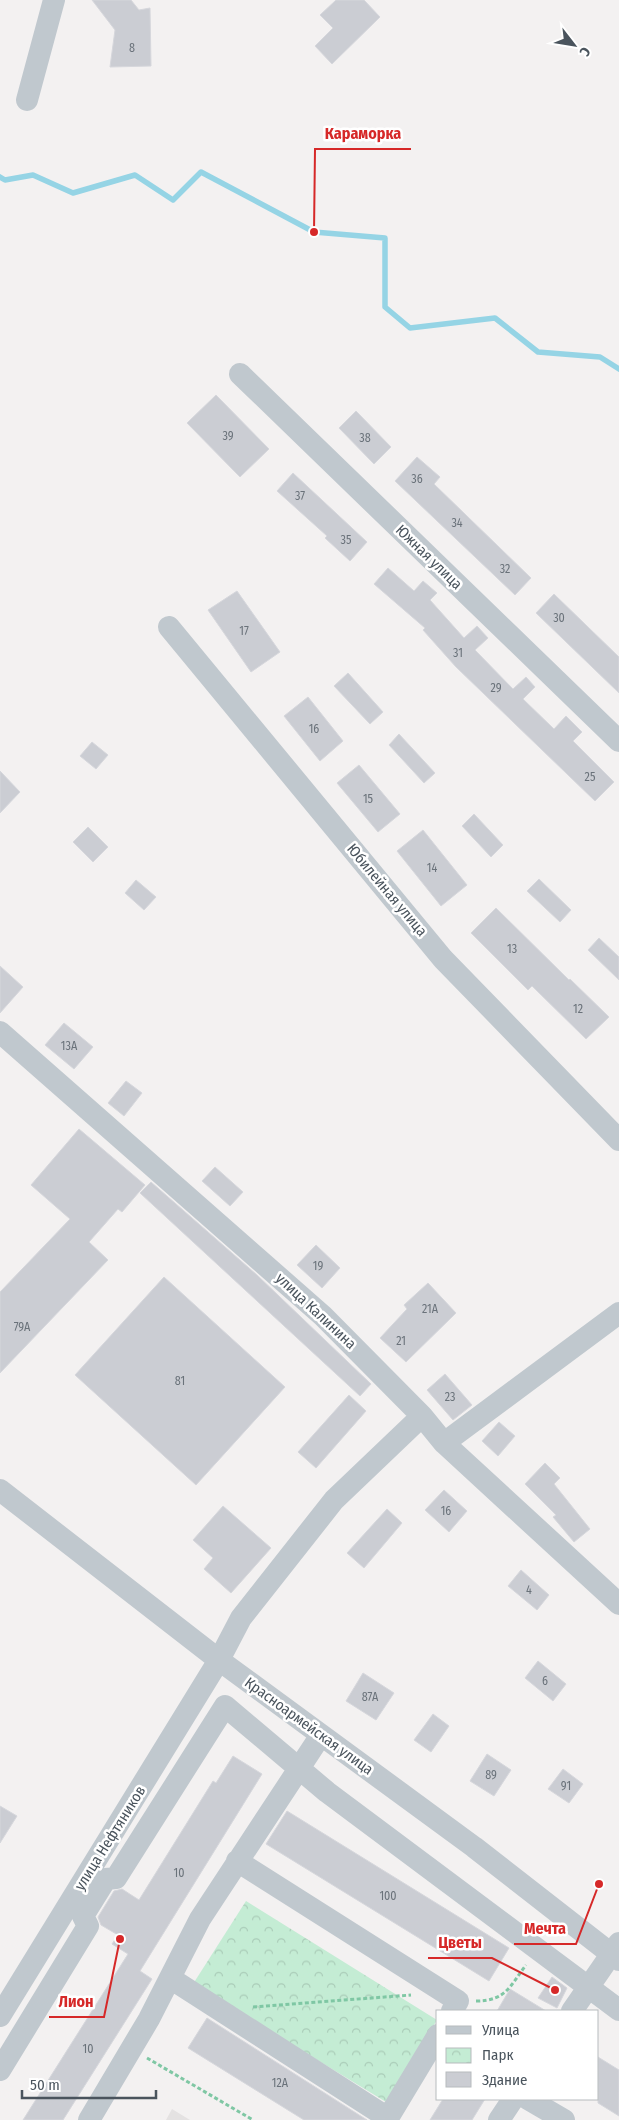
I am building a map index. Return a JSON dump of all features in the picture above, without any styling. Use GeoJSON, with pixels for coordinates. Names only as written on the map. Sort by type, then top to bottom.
{"type":"FeatureCollection","features":[{"type":"Feature","properties":{"kind":"street"},"geometry":{"type":"LineString","coordinates":[[27,100],[54,0]]}},
{"type":"Feature","properties":{"kind":"street","name":"Южная улица"},"geometry":{"type":"LineString","coordinates":[[240,374],[619,741]]}},
{"type":"Feature","properties":{"kind":"street","name":"Юбилейная улица"},"geometry":{"type":"LineString","coordinates":[[169,627],[444,958],[619,1140]]}},
{"type":"Feature","properties":{"kind":"street","name":"улица Калинина"},"geometry":{"type":"LineString","coordinates":[[0,1032],[323,1316],[422,1416],[444,1443],[619,1604]]}},
{"type":"Feature","properties":{"kind":"street"},"geometry":{"type":"LineString","coordinates":[[444,1443],[619,1313]]}},
{"type":"Feature","properties":{"kind":"street","name":"улица Нефтяников"},"geometry":{"type":"LineString","coordinates":[[0,2016],[219,1660],[241,1618],[334,1500],[422,1416]]}},
{"type":"Feature","properties":{"kind":"street","name":"Красноармейская улица"},"geometry":{"type":"LineString","coordinates":[[0,1490],[219,1660],[616,1952]]}},
{"type":"Feature","properties":{"kind":"street"},"geometry":{"type":"LineString","coordinates":[[0,2070],[88,1926],[84,1916],[106,1879],[116,1878],[225,1706],[327,1792],[619,2010]]}},
{"type":"Feature","properties":{"kind":"street"},"geometry":{"type":"LineString","coordinates":[[89,2120],[131,2049],[200,1919],[321,1735]]}},
{"type":"Feature","properties":{"kind":"street"},"geometry":{"type":"LineString","coordinates":[[238,1861],[451,2001]]}},
{"type":"Feature","properties":{"kind":"street"},"geometry":{"type":"LineString","coordinates":[[573,2010],[616,1952]]}},
{"type":"Feature","properties":{"kind":"street"},"geometry":{"type":"LineString","coordinates":[[170,1978],[388,2119],[436,2038]]}},
{"type":"Feature","properties":{"kind":"street"},"geometry":{"type":"LineString","coordinates":[[499,2120],[512,2100]]}},
{"type":"Feature","properties":{"kind":"street"},"geometry":{"type":"LineString","coordinates":[[530,2100],[564,2120]]}},
{"type":"Feature","properties":{"kind":"path"},"geometry":{"type":"LineString","coordinates":[[220,2010],[484,2001],[505,1994],[539,1950]]}},
{"type":"Feature","properties":{"kind":"path"},"geometry":{"type":"LineString","coordinates":[[131,2049],[253,2120]]}},
{"type":"Feature","properties":{"kind":"shaded area"},"geometry":{"type":"Polygon","coordinates":[[[172,2109],[190,2120],[166,2120],[172,2109]]]}},
{"type":"Feature","properties":{"kind":"green space"},"geometry":{"type":"Polygon","coordinates":[[[246,1901],[436,2019],[436,2022],[386,2102],[193,1984],[246,1901]]]}},
{"type":"Feature","properties":{"kind":"building"},"geometry":{"type":"Polygon","coordinates":[[[92,0],[131,0],[139,10],[150,8],[151,66],[110,67],[115,30],[92,0]]]}},
{"type":"Feature","properties":{"kind":"building"},"geometry":{"type":"Polygon","coordinates":[[[336,0],[364,0],[380,17],[332,64],[315,46],[333,28],[320,15],[336,0]]]}},
{"type":"Feature","properties":{"kind":"building"},"geometry":{"type":"Polygon","coordinates":[[[216,395],[269,449],[240,477],[187,423],[216,395]]]}},
{"type":"Feature","properties":{"kind":"building"},"geometry":{"type":"Polygon","coordinates":[[[356,411],[391,447],[374,464],[339,428],[356,411]]]}},
{"type":"Feature","properties":{"kind":"building"},"geometry":{"type":"Polygon","coordinates":[[[417,457],[440,477],[434,484],[531,578],[515,595],[395,481],[417,457]]]}},
{"type":"Feature","properties":{"kind":"building"},"geometry":{"type":"Polygon","coordinates":[[[293,473],[367,542],[350,561],[325,538],[327,536],[277,491],[293,473]]]}},
{"type":"Feature","properties":{"kind":"building"},"geometry":{"type":"Polygon","coordinates":[[[388,568],[414,591],[423,581],[437,593],[430,600],[464,638],[477,626],[488,638],[475,650],[513,689],[526,677],[535,687],[523,699],[554,729],[566,716],[582,732],[573,741],[614,782],[595,801],[456,667],[423,630],[425,628],[374,584],[388,568]]]}},
{"type":"Feature","properties":{"kind":"building"},"geometry":{"type":"Polygon","coordinates":[[[237,591],[280,652],[251,672],[208,610],[237,591]]]}},
{"type":"Feature","properties":{"kind":"building"},"geometry":{"type":"Polygon","coordinates":[[[554,594],[619,657],[619,693],[536,613],[554,594]]]}},
{"type":"Feature","properties":{"kind":"building"},"geometry":{"type":"Polygon","coordinates":[[[348,673],[383,712],[370,724],[334,686],[348,673]]]}},
{"type":"Feature","properties":{"kind":"building"},"geometry":{"type":"Polygon","coordinates":[[[308,697],[343,741],[320,761],[284,716],[308,697]]]}},
{"type":"Feature","properties":{"kind":"building"},"geometry":{"type":"Polygon","coordinates":[[[399,734],[435,773],[424,783],[389,745],[399,734]]]}},
{"type":"Feature","properties":{"kind":"building"},"geometry":{"type":"Polygon","coordinates":[[[92,742],[108,755],[96,769],[80,756],[92,742]]]}},
{"type":"Feature","properties":{"kind":"building"},"geometry":{"type":"Polygon","coordinates":[[[359,765],[400,814],[378,832],[337,783],[359,765]]]}},
{"type":"Feature","properties":{"kind":"building"},"geometry":{"type":"Polygon","coordinates":[[[0,771],[20,792],[0,813],[0,771]]]}},
{"type":"Feature","properties":{"kind":"building"},"geometry":{"type":"Polygon","coordinates":[[[474,814],[503,845],[491,857],[462,826],[474,814]]]}},
{"type":"Feature","properties":{"kind":"building"},"geometry":{"type":"Polygon","coordinates":[[[88,827],[108,847],[93,862],[73,842],[88,827]]]}},
{"type":"Feature","properties":{"kind":"building"},"geometry":{"type":"Polygon","coordinates":[[[423,830],[467,885],[441,906],[397,851],[423,830]]]}},
{"type":"Feature","properties":{"kind":"building"},"geometry":{"type":"Polygon","coordinates":[[[539,879],[571,910],[560,922],[527,891],[539,879]]]}},
{"type":"Feature","properties":{"kind":"building"},"geometry":{"type":"Polygon","coordinates":[[[136,880],[156,897],[144,910],[125,893],[136,880]]]}},
{"type":"Feature","properties":{"kind":"building"},"geometry":{"type":"Polygon","coordinates":[[[496,908],[609,1017],[586,1039],[532,986],[528,990],[471,933],[496,908]]]}},
{"type":"Feature","properties":{"kind":"building"},"geometry":{"type":"Polygon","coordinates":[[[599,938],[619,957],[619,980],[588,950],[599,938]]]}},
{"type":"Feature","properties":{"kind":"building"},"geometry":{"type":"Polygon","coordinates":[[[0,966],[23,987],[0,1013],[0,966]]]}},
{"type":"Feature","properties":{"kind":"building"},"geometry":{"type":"Polygon","coordinates":[[[64,1023],[93,1047],[74,1069],[45,1045],[64,1023]]]}},
{"type":"Feature","properties":{"kind":"building"},"geometry":{"type":"Polygon","coordinates":[[[126,1081],[142,1093],[124,1116],[108,1103],[126,1081]]]}},
{"type":"Feature","properties":{"kind":"building"},"geometry":{"type":"Polygon","coordinates":[[[79,1129],[145,1185],[122,1212],[118,1209],[89,1242],[108,1260],[0,1373],[0,1292],[70,1219],[31,1185],[79,1129]]]}},
{"type":"Feature","properties":{"kind":"building"},"geometry":{"type":"Polygon","coordinates":[[[215,1167],[243,1192],[230,1206],[202,1181],[215,1167]]]}},
{"type":"Feature","properties":{"kind":"building"},"geometry":{"type":"Polygon","coordinates":[[[151,1182],[257,1275],[371,1384],[360,1396],[140,1193],[151,1182]]]}},
{"type":"Feature","properties":{"kind":"building"},"geometry":{"type":"Polygon","coordinates":[[[316,1245],[340,1268],[322,1288],[297,1265],[316,1245]]]}},
{"type":"Feature","properties":{"kind":"building"},"geometry":{"type":"Polygon","coordinates":[[[164,1277],[285,1387],[196,1485],[75,1375],[164,1277]]]}},
{"type":"Feature","properties":{"kind":"building"},"geometry":{"type":"Polygon","coordinates":[[[428,1283],[456,1313],[406,1362],[380,1338],[407,1309],[404,1305],[428,1283]]]}},
{"type":"Feature","properties":{"kind":"building"},"geometry":{"type":"Polygon","coordinates":[[[445,1374],[472,1405],[453,1420],[427,1390],[445,1374]]]}},
{"type":"Feature","properties":{"kind":"building"},"geometry":{"type":"Polygon","coordinates":[[[349,1395],[366,1411],[316,1468],[298,1452],[349,1395]]]}},
{"type":"Feature","properties":{"kind":"building"},"geometry":{"type":"Polygon","coordinates":[[[499,1422],[515,1436],[498,1456],[482,1441],[499,1422]]]}},
{"type":"Feature","properties":{"kind":"building"},"geometry":{"type":"Polygon","coordinates":[[[545,1463],[560,1478],[554,1484],[590,1529],[574,1542],[553,1517],[556,1515],[525,1484],[545,1463]]]}},
{"type":"Feature","properties":{"kind":"building"},"geometry":{"type":"Polygon","coordinates":[[[444,1490],[467,1511],[449,1532],[425,1510],[444,1490]]]}},
{"type":"Feature","properties":{"kind":"building"},"geometry":{"type":"Polygon","coordinates":[[[223,1506],[271,1548],[231,1593],[204,1569],[213,1558],[193,1540],[223,1506]]]}},
{"type":"Feature","properties":{"kind":"building"},"geometry":{"type":"Polygon","coordinates":[[[387,1509],[402,1523],[364,1568],[347,1553],[387,1509]]]}},
{"type":"Feature","properties":{"kind":"building"},"geometry":{"type":"Polygon","coordinates":[[[521,1570],[549,1595],[537,1610],[508,1586],[521,1570]]]}},
{"type":"Feature","properties":{"kind":"building"},"geometry":{"type":"Polygon","coordinates":[[[538,1661],[566,1684],[553,1701],[525,1678],[538,1661]]]}},
{"type":"Feature","properties":{"kind":"building"},"geometry":{"type":"Polygon","coordinates":[[[363,1673],[394,1693],[376,1720],[346,1701],[363,1673]]]}},
{"type":"Feature","properties":{"kind":"building"},"geometry":{"type":"Polygon","coordinates":[[[433,1714],[449,1726],[431,1752],[414,1740],[433,1714]]]}},
{"type":"Feature","properties":{"kind":"building"},"geometry":{"type":"Polygon","coordinates":[[[487,1754],[511,1770],[494,1796],[470,1781],[487,1754]]]}},
{"type":"Feature","properties":{"kind":"building"},"geometry":{"type":"Polygon","coordinates":[[[233,1756],[262,1774],[140,1971],[152,1979],[63,2120],[23,2120],[128,1954],[112,1944],[118,1935],[101,1925],[98,1917],[114,1891],[122,1889],[139,1900],[213,1781],[216,1783],[233,1756]]]}},
{"type":"Feature","properties":{"kind":"building"},"geometry":{"type":"Polygon","coordinates":[[[563,1769],[583,1784],[569,1803],[548,1789],[563,1769]]]}},
{"type":"Feature","properties":{"kind":"building"},"geometry":{"type":"Polygon","coordinates":[[[0,1806],[17,1816],[0,1843],[0,1806]]]}},
{"type":"Feature","properties":{"kind":"building"},"geometry":{"type":"Polygon","coordinates":[[[287,1811],[509,1948],[489,1981],[266,1844],[287,1811]]]}},
{"type":"Feature","properties":{"kind":"building"},"geometry":{"type":"Polygon","coordinates":[[[552,1977],[567,1988],[557,2008],[538,1998],[552,1977]]]}},
{"type":"Feature","properties":{"kind":"building"},"geometry":{"type":"Polygon","coordinates":[[[510,1989],[544,2010],[498,2010],[510,1989]]]}},
{"type":"Feature","properties":{"kind":"building"},"geometry":{"type":"Polygon","coordinates":[[[207,2018],[367,2120],[304,2120],[188,2048],[207,2018]]]}},
{"type":"Feature","properties":{"kind":"building"},"geometry":{"type":"Polygon","coordinates":[[[599,2058],[619,2070],[619,2116],[598,2103],[599,2058]]]}},
{"type":"Feature","properties":{"kind":"building"},"geometry":{"type":"Polygon","coordinates":[[[442,2100],[484,2100],[472,2120],[430,2120],[442,2100]]]}},
{"type":"Feature","properties":{"kind":"waterway"},"geometry":{"type":"LineString","coordinates":[[0,177],[5,180],[33,175],[73,193],[135,175],[173,200],[201,172],[314,232],[385,238],[385,307],[410,328],[495,318],[538,352],[600,357],[619,369]]}},
{"type":"Feature","properties":{"kind":"place","name":"Караморка"},"geometry":{"type":"Point","coordinates":[314,232]}},
{"type":"Feature","properties":{"kind":"place","name":"Мечта"},"geometry":{"type":"Point","coordinates":[599,1884]}},
{"type":"Feature","properties":{"kind":"place","name":"Лион"},"geometry":{"type":"Point","coordinates":[120,1939]}},
{"type":"Feature","properties":{"kind":"place","name":"Цветы"},"geometry":{"type":"Point","coordinates":[555,1990]}}]}
